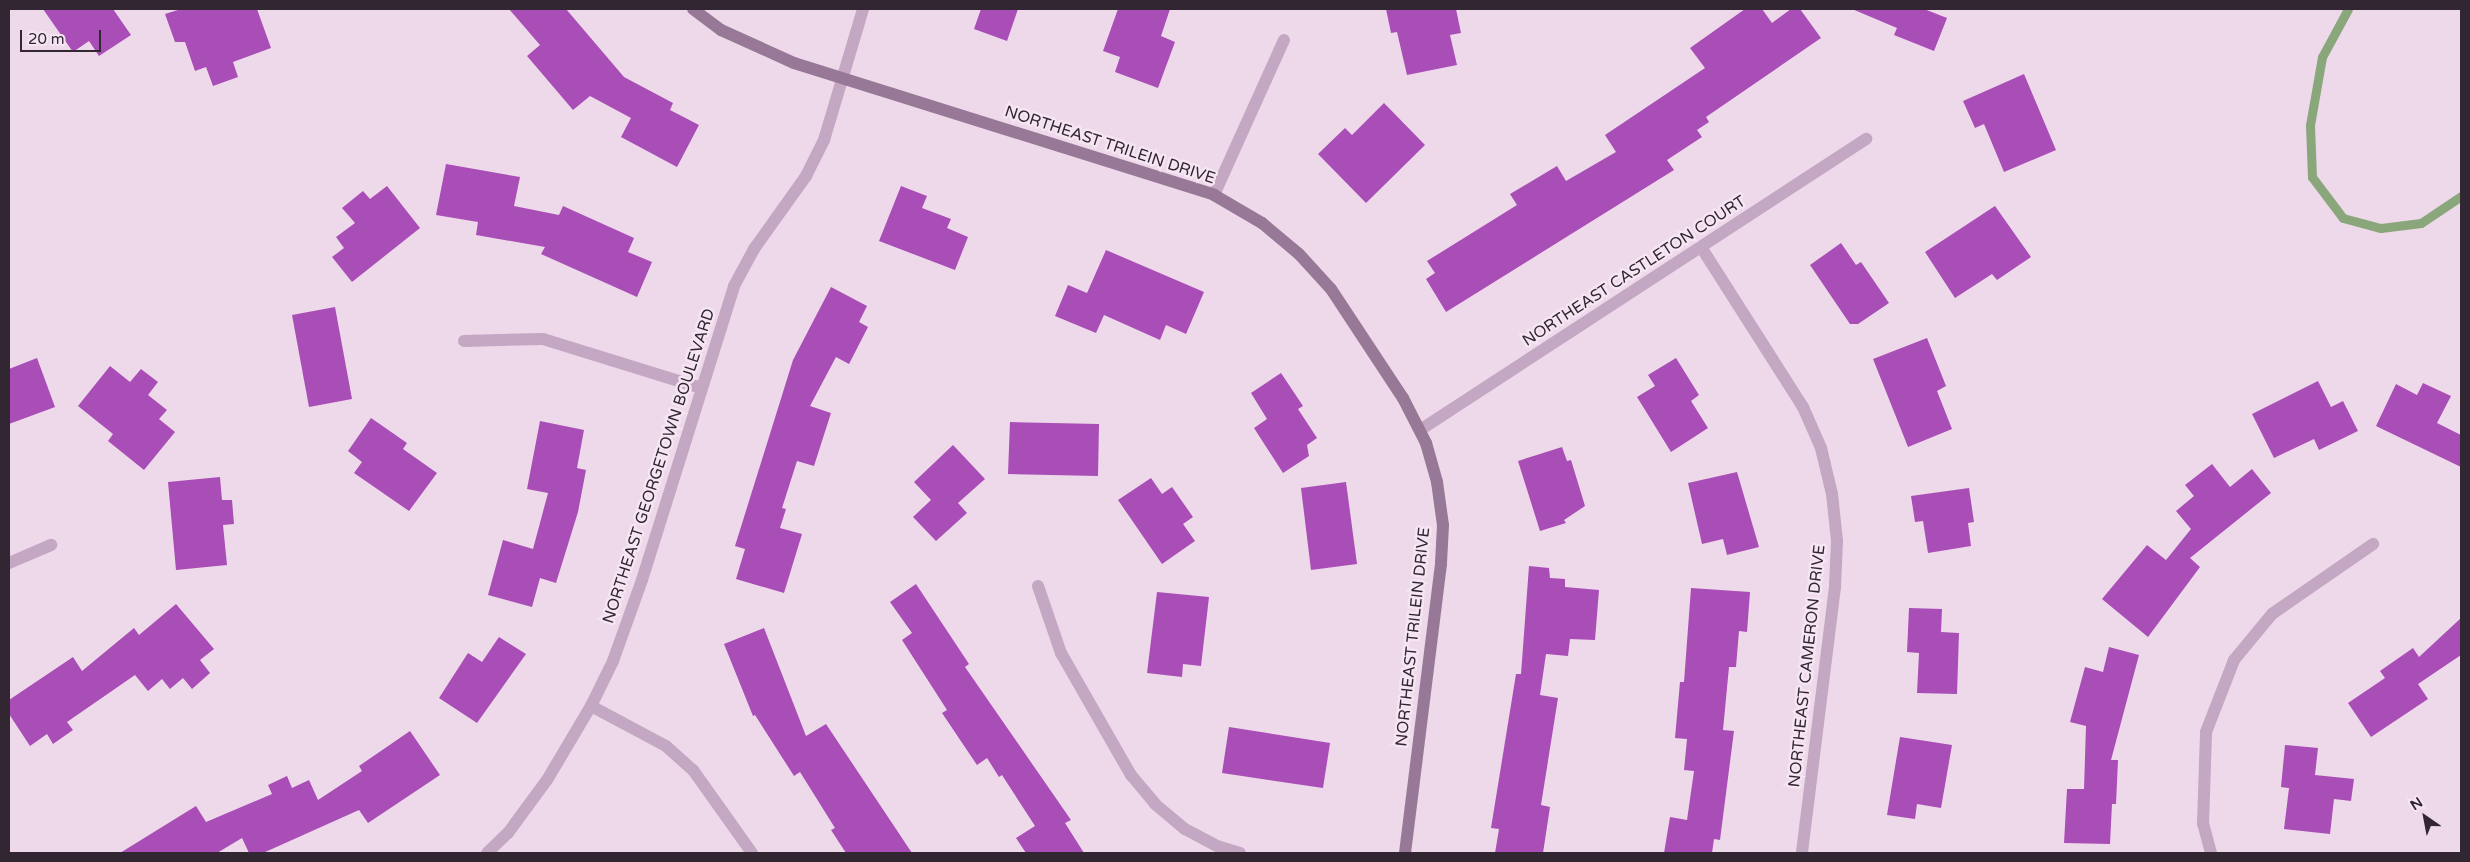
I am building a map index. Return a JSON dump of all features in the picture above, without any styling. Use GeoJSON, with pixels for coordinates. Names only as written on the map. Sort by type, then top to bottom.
{"type":"FeatureCollection","features":[{"type":"Feature","properties":{"kind":"street","name":"NORTHEAST TRILEIN DRIVE"},"geometry":{"type":"LineString","coordinates":[[693,9],[721,30],[764,52],[1214,195],[1262,223],[1299,254],[1324,282],[1392,382],[1420,430],[1437,482],[1443,525],[1441,564],[1405,853]]}},
{"type":"Feature","properties":{"kind":"street","name":"NORTHEAST GEORGETOWN BOULEVARD"},"geometry":{"type":"LineString","coordinates":[[487,853],[508,832],[547,780],[591,706],[613,661],[642,580],[734,286],[754,249],[806,176],[824,140],[864,9]]}},
{"type":"Feature","properties":{"kind":"street"},"geometry":{"type":"LineString","coordinates":[[1214,195],[1284,40]]}},
{"type":"Feature","properties":{"kind":"street","name":"NORTHEAST CASTLETON COURT"},"geometry":{"type":"LineString","coordinates":[[1420,430],[1866,139]]}},
{"type":"Feature","properties":{"kind":"street","name":"NORTHEAST CAMERON DRIVE"},"geometry":{"type":"LineString","coordinates":[[1702,247],[1803,408],[1821,448],[1832,494],[1837,541],[1835,587],[1802,853]]}},
{"type":"Feature","properties":{"kind":"street"},"geometry":{"type":"LineString","coordinates":[[464,341],[543,339],[701,388]]}},
{"type":"Feature","properties":{"kind":"street"},"geometry":{"type":"LineString","coordinates":[[2211,853],[2203,824],[2206,732],[2234,660],[2272,614],[2373,544]]}},
{"type":"Feature","properties":{"kind":"street"},"geometry":{"type":"LineString","coordinates":[[9,563],[51,545]]}},
{"type":"Feature","properties":{"kind":"street"},"geometry":{"type":"LineString","coordinates":[[1038,586],[1061,653],[1131,775],[1155,804],[1185,830],[1217,846],[1240,853]]}},
{"type":"Feature","properties":{"kind":"street"},"geometry":{"type":"LineString","coordinates":[[591,706],[666,746],[693,770],[752,853]]}},
{"type":"Feature","properties":{"kind":"building"},"geometry":{"type":"Polygon","coordinates":[[[43,9],[113,9],[131,35],[99,56],[89,41],[73,52],[43,9]]]}},
{"type":"Feature","properties":{"kind":"building"},"geometry":{"type":"Polygon","coordinates":[[[181,9],[257,9],[271,48],[233,62],[238,77],[213,86],[206,67],[195,71],[185,42],[175,42],[165,14],[181,9]]]}},
{"type":"Feature","properties":{"kind":"building"},"geometry":{"type":"Polygon","coordinates":[[[509,9],[566,9],[624,77],[673,103],[670,110],[699,125],[677,167],[621,137],[631,118],[590,96],[573,110],[527,56],[540,45],[509,9]]]}},
{"type":"Feature","properties":{"kind":"building"},"geometry":{"type":"Polygon","coordinates":[[[981,9],[1018,9],[1007,41],[974,29],[981,9]]]}},
{"type":"Feature","properties":{"kind":"building"},"geometry":{"type":"Polygon","coordinates":[[[1118,9],[1170,9],[1161,36],[1175,42],[1158,88],[1115,72],[1120,57],[1103,51],[1118,9]]]}},
{"type":"Feature","properties":{"kind":"building"},"geometry":{"type":"Polygon","coordinates":[[[1386,9],[1456,9],[1461,33],[1450,35],[1457,65],[1407,75],[1397,32],[1391,33],[1386,9]]]}},
{"type":"Feature","properties":{"kind":"building"},"geometry":{"type":"Polygon","coordinates":[[[1745,9],[1762,9],[1772,23],[1791,9],[1800,9],[1821,38],[1706,117],[1709,122],[1697,130],[1702,137],[1667,160],[1674,170],[1446,312],[1426,279],[1435,273],[1427,261],[1517,205],[1510,194],[1557,166],[1566,181],[1616,152],[1605,135],[1705,68],[1690,48],[1745,9]]]}},
{"type":"Feature","properties":{"kind":"building"},"geometry":{"type":"Polygon","coordinates":[[[1852,9],[1924,9],[1947,18],[1934,51],[1894,35],[1897,28],[1852,9]]]}},
{"type":"Feature","properties":{"kind":"building"},"geometry":{"type":"Polygon","coordinates":[[[2024,74],[2056,150],[2004,172],[1984,124],[1975,128],[1963,101],[2024,74]]]}},
{"type":"Feature","properties":{"kind":"building"},"geometry":{"type":"Polygon","coordinates":[[[1384,103],[1425,145],[1366,203],[1318,154],[1345,128],[1352,135],[1384,103]]]}},
{"type":"Feature","properties":{"kind":"building"},"geometry":{"type":"Polygon","coordinates":[[[446,164],[520,177],[514,206],[559,215],[563,206],[634,238],[628,252],[652,262],[637,297],[541,254],[545,247],[476,235],[478,222],[436,215],[446,164]]]}},
{"type":"Feature","properties":{"kind":"building"},"geometry":{"type":"Polygon","coordinates":[[[387,186],[420,228],[352,282],[332,257],[344,248],[336,237],[355,223],[342,208],[363,191],[370,199],[387,186]]]}},
{"type":"Feature","properties":{"kind":"building"},"geometry":{"type":"Polygon","coordinates":[[[901,186],[927,196],[922,208],[951,219],[947,228],[968,237],[955,270],[879,241],[901,186]]]}},
{"type":"Feature","properties":{"kind":"building"},"geometry":{"type":"Polygon","coordinates":[[[1995,206],[2031,257],[1997,280],[1992,274],[1955,298],[1925,252],[1995,206]]]}},
{"type":"Feature","properties":{"kind":"building"},"geometry":{"type":"Polygon","coordinates":[[[1841,243],[1856,265],[1861,262],[1889,303],[1858,324],[1850,324],[1810,265],[1841,243]]]}},
{"type":"Feature","properties":{"kind":"building"},"geometry":{"type":"Polygon","coordinates":[[[1106,250],[1204,292],[1186,334],[1166,325],[1160,340],[1104,315],[1096,333],[1055,316],[1068,285],[1087,293],[1106,250]]]}},
{"type":"Feature","properties":{"kind":"building"},"geometry":{"type":"Polygon","coordinates":[[[831,287],[867,306],[859,322],[868,327],[849,364],[836,357],[810,406],[831,413],[814,466],[797,461],[782,508],[786,509],[780,528],[802,534],[784,593],[736,579],[745,549],[735,546],[793,360],[831,287]]]}},
{"type":"Feature","properties":{"kind":"building"},"geometry":{"type":"Polygon","coordinates":[[[335,307],[352,399],[309,407],[292,315],[335,307]]]}},
{"type":"Feature","properties":{"kind":"building"},"geometry":{"type":"Polygon","coordinates":[[[1927,338],[1946,386],[1937,391],[1952,429],[1908,447],[1873,359],[1927,338]]]}},
{"type":"Feature","properties":{"kind":"building"},"geometry":{"type":"Polygon","coordinates":[[[37,358],[55,407],[9,424],[9,369],[37,358]]]}},
{"type":"Feature","properties":{"kind":"building"},"geometry":{"type":"Polygon","coordinates":[[[1676,358],[1699,395],[1691,401],[1708,428],[1671,452],[1637,397],[1655,386],[1648,375],[1676,358]]]}},
{"type":"Feature","properties":{"kind":"building"},"geometry":{"type":"Polygon","coordinates":[[[110,366],[130,382],[141,369],[158,382],[148,395],[167,410],[159,419],[175,432],[144,470],[108,441],[113,434],[78,406],[110,366]]]}},
{"type":"Feature","properties":{"kind":"building"},"geometry":{"type":"Polygon","coordinates":[[[1281,373],[1303,406],[1298,409],[1317,438],[1307,445],[1309,456],[1283,473],[1254,428],[1267,419],[1251,393],[1281,373]]]}},
{"type":"Feature","properties":{"kind":"building"},"geometry":{"type":"Polygon","coordinates":[[[2318,381],[2331,407],[2343,401],[2358,431],[2319,450],[2314,439],[2274,458],[2252,414],[2318,381]]]}},
{"type":"Feature","properties":{"kind":"building"},"geometry":{"type":"Polygon","coordinates":[[[2423,383],[2451,396],[2437,423],[2461,435],[2461,467],[2376,426],[2396,384],[2417,395],[2423,383]]]}},
{"type":"Feature","properties":{"kind":"building"},"geometry":{"type":"Polygon","coordinates":[[[371,418],[407,443],[403,449],[437,473],[409,511],[354,473],[362,462],[348,451],[371,418]]]}},
{"type":"Feature","properties":{"kind":"building"},"geometry":{"type":"Polygon","coordinates":[[[540,421],[584,430],[577,468],[586,470],[578,512],[556,583],[540,578],[532,607],[488,595],[503,540],[533,549],[548,493],[527,489],[540,421]]]}},
{"type":"Feature","properties":{"kind":"building"},"geometry":{"type":"Polygon","coordinates":[[[1010,422],[1099,424],[1098,476],[1008,474],[1010,422]]]}},
{"type":"Feature","properties":{"kind":"building"},"geometry":{"type":"Polygon","coordinates":[[[953,445],[985,479],[958,503],[967,513],[936,541],[913,517],[931,500],[914,482],[953,445]]]}},
{"type":"Feature","properties":{"kind":"building"},"geometry":{"type":"Polygon","coordinates":[[[1562,447],[1567,461],[1571,460],[1585,506],[1564,520],[1566,523],[1540,531],[1518,461],[1562,447]]]}},
{"type":"Feature","properties":{"kind":"building"},"geometry":{"type":"Polygon","coordinates":[[[2212,464],[2230,487],[2252,469],[2271,493],[2190,558],[2200,567],[2148,637],[2102,599],[2147,545],[2166,560],[2191,529],[2176,511],[2194,496],[2185,485],[2212,464]]]}},
{"type":"Feature","properties":{"kind":"building"},"geometry":{"type":"Polygon","coordinates":[[[1737,472],[1759,547],[1727,555],[1723,539],[1702,544],[1688,483],[1737,472]]]}},
{"type":"Feature","properties":{"kind":"building"},"geometry":{"type":"Polygon","coordinates":[[[220,477],[222,500],[232,500],[234,524],[223,525],[227,565],[176,570],[168,482],[220,477]]]}},
{"type":"Feature","properties":{"kind":"building"},"geometry":{"type":"Polygon","coordinates":[[[1151,478],[1162,494],[1172,487],[1193,517],[1183,524],[1195,541],[1162,564],[1118,500],[1151,478]]]}},
{"type":"Feature","properties":{"kind":"building"},"geometry":{"type":"Polygon","coordinates":[[[1346,482],[1357,564],[1311,570],[1301,488],[1346,482]]]}},
{"type":"Feature","properties":{"kind":"building"},"geometry":{"type":"Polygon","coordinates":[[[1969,488],[1974,522],[1968,523],[1971,546],[1928,553],[1923,521],[1915,522],[1911,496],[1969,488]]]}},
{"type":"Feature","properties":{"kind":"building"},"geometry":{"type":"Polygon","coordinates":[[[1529,566],[1549,568],[1550,578],[1565,579],[1565,587],[1599,590],[1595,640],[1570,639],[1568,656],[1546,654],[1540,695],[1558,698],[1541,805],[1550,807],[1543,853],[1495,853],[1499,829],[1491,828],[1516,674],[1521,674],[1529,566]]]}},
{"type":"Feature","properties":{"kind":"building"},"geometry":{"type":"Polygon","coordinates":[[[916,584],[969,664],[965,667],[1071,820],[1065,823],[1084,853],[1026,853],[1016,838],[1035,826],[1002,775],[999,777],[987,758],[977,765],[942,713],[947,710],[902,640],[912,633],[890,602],[916,584]]]}},
{"type":"Feature","properties":{"kind":"building"},"geometry":{"type":"Polygon","coordinates":[[[1691,588],[1750,592],[1747,632],[1739,631],[1736,667],[1729,667],[1723,730],[1734,731],[1720,840],[1714,839],[1712,853],[1664,853],[1670,817],[1687,820],[1694,771],[1684,770],[1687,739],[1675,738],[1680,682],[1684,682],[1691,588]]]}},
{"type":"Feature","properties":{"kind":"building"},"geometry":{"type":"Polygon","coordinates":[[[1157,592],[1209,597],[1201,666],[1183,664],[1182,677],[1147,673],[1157,592]]]}},
{"type":"Feature","properties":{"kind":"building"},"geometry":{"type":"Polygon","coordinates":[[[176,604],[214,649],[200,660],[210,673],[192,689],[183,678],[170,689],[162,679],[148,691],[135,675],[67,722],[73,730],[53,744],[47,734],[30,746],[9,714],[9,700],[73,657],[82,671],[134,628],[139,635],[176,604]]]}},
{"type":"Feature","properties":{"kind":"building"},"geometry":{"type":"Polygon","coordinates":[[[1909,608],[1942,609],[1941,632],[1959,633],[1957,694],[1917,693],[1919,653],[1907,652],[1909,608]]]}},
{"type":"Feature","properties":{"kind":"building"},"geometry":{"type":"Polygon","coordinates":[[[2461,618],[2461,655],[2418,684],[2428,699],[2371,737],[2348,703],[2385,678],[2380,671],[2413,648],[2419,657],[2461,618]]]}},
{"type":"Feature","properties":{"kind":"building"},"geometry":{"type":"Polygon","coordinates":[[[764,628],[806,736],[826,724],[912,853],[846,853],[831,830],[835,828],[800,772],[794,776],[755,715],[753,716],[724,644],[764,628]]]}},
{"type":"Feature","properties":{"kind":"building"},"geometry":{"type":"Polygon","coordinates":[[[499,637],[526,654],[477,723],[439,698],[468,653],[482,662],[499,637]]]}},
{"type":"Feature","properties":{"kind":"building"},"geometry":{"type":"Polygon","coordinates":[[[2109,647],[2139,655],[2111,760],[2118,760],[2116,804],[2112,804],[2110,844],[2064,843],[2067,789],[2084,789],[2086,726],[2070,722],[2085,667],[2103,672],[2109,647]]]}},
{"type":"Feature","properties":{"kind":"building"},"geometry":{"type":"Polygon","coordinates":[[[1229,727],[1330,743],[1323,788],[1222,773],[1229,727]]]}},
{"type":"Feature","properties":{"kind":"building"},"geometry":{"type":"Polygon","coordinates":[[[410,731],[440,775],[368,823],[359,810],[263,853],[249,853],[242,838],[217,853],[120,853],[196,806],[206,822],[272,794],[268,785],[287,776],[292,788],[309,780],[318,800],[362,771],[359,766],[410,731]]]}},
{"type":"Feature","properties":{"kind":"building"},"geometry":{"type":"Polygon","coordinates":[[[1900,737],[1952,745],[1941,808],[1917,804],[1915,819],[1887,815],[1900,737]]]}},
{"type":"Feature","properties":{"kind":"building"},"geometry":{"type":"Polygon","coordinates":[[[2285,745],[2318,748],[2315,775],[2354,779],[2351,801],[2334,799],[2330,834],[2284,829],[2289,788],[2281,787],[2285,745]]]}},
{"type":"Feature","properties":{"kind":"waterway"},"geometry":{"type":"LineString","coordinates":[[2348,9],[2322,57],[2310,125],[2312,177],[2343,218],[2381,228],[2421,223],[2461,196]]}}]}
